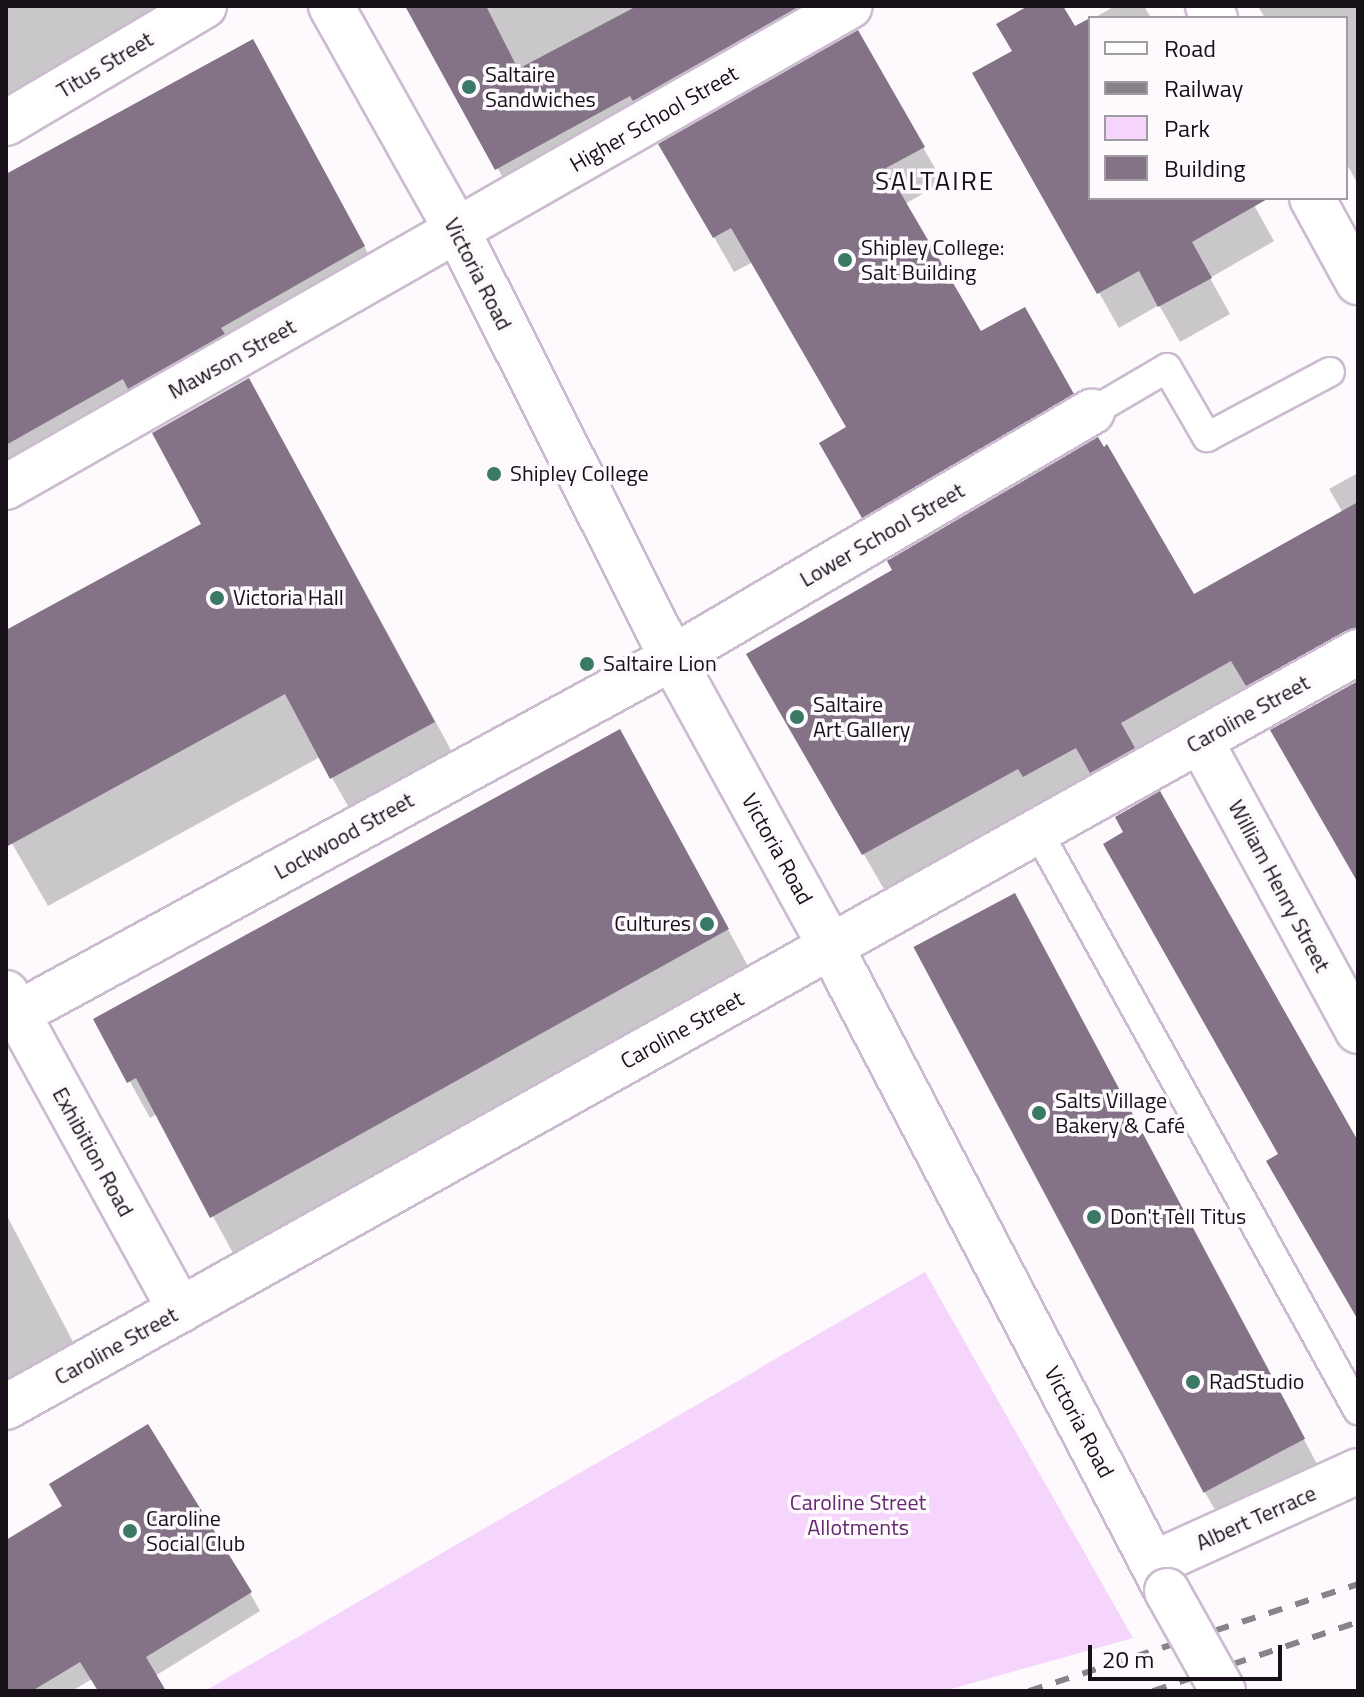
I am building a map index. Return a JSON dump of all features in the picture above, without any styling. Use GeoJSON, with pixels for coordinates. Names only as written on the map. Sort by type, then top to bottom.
{"type":"FeatureCollection","features":[{"type":"Feature","properties":{"kind":"street","name":"Titus Street"},"geometry":{"type":"LineString","coordinates":[[6,123],[204,6]]}},
{"type":"Feature","properties":{"kind":"street","name":"Victoria Road"},"geometry":{"type":"LineString","coordinates":[[331,6],[458,232],[672,658],[831,947],[1160,1577],[1223,1691]]}},
{"type":"Feature","properties":{"kind":"street","name":"Higher School Street"},"geometry":{"type":"LineString","coordinates":[[458,232],[850,6]]}},
{"type":"Feature","properties":{"kind":"street"},"geometry":{"type":"LineString","coordinates":[[1313,200],[1358,282]]}},
{"type":"Feature","properties":{"kind":"street","name":"Mawson Street"},"geometry":{"type":"LineString","coordinates":[[6,487],[458,232]]}},
{"type":"Feature","properties":{"kind":"street","name":"Lower School Street"},"geometry":{"type":"LineString","coordinates":[[672,658],[1092,412]]}},
{"type":"Feature","properties":{"kind":"street","name":"Lockwood Street"},"geometry":{"type":"LineString","coordinates":[[10,1009],[672,658]]}},
{"type":"Feature","properties":{"kind":"street","name":"Caroline Street"},"geometry":{"type":"LineString","coordinates":[[6,1407],[1200,740],[1354,664]]}},
{"type":"Feature","properties":{"kind":"street","name":"William Henry Street"},"geometry":{"type":"LineString","coordinates":[[1200,740],[1358,1031]]}},
{"type":"Feature","properties":{"kind":"street","name":"Exhibition Road"},"geometry":{"type":"LineString","coordinates":[[10,1009],[180,1310]]}},
{"type":"Feature","properties":{"kind":"street","name":"Albert Terrace"},"geometry":{"type":"LineString","coordinates":[[1160,1577],[1358,1471]]}},
{"type":"Feature","properties":{"kind":"lane"},"geometry":{"type":"LineString","coordinates":[[1092,412],[1167,368],[1207,437],[1330,372]]}},
{"type":"Feature","properties":{"kind":"lane"},"geometry":{"type":"LineString","coordinates":[[1038,832],[1358,1410]]}},
{"type":"Feature","properties":{"kind":"green space","name":"Caroline Street Allotments"},"geometry":{"type":"Polygon","coordinates":[[[925,1272],[1133,1638],[944,1691],[205,1691],[925,1272]]]}},
{"type":"Feature","properties":{"kind":"building"},"geometry":{"type":"Polygon","coordinates":[[[405,6],[486,6],[518,69],[637,6],[800,6],[633,101],[630,96],[495,170],[405,6]]]}},
{"type":"Feature","properties":{"kind":"building"},"geometry":{"type":"Polygon","coordinates":[[[1028,6],[1063,6],[1075,26],[1088,19],[1088,200],[1266,200],[1192,242],[1212,278],[1158,307],[1139,271],[1097,294],[972,73],[1012,51],[996,24],[1028,6]]]}},
{"type":"Feature","properties":{"kind":"building","name":"Shipley College: Salt Building"},"geometry":{"type":"Polygon","coordinates":[[[858,30],[925,147],[886,168],[981,331],[1025,307],[1074,394],[862,518],[819,443],[846,427],[731,228],[713,238],[658,144],[858,30]]]}},
{"type":"Feature","properties":{"kind":"building"},"geometry":{"type":"Polygon","coordinates":[[[253,39],[365,246],[221,328],[225,334],[128,389],[123,379],[6,445],[6,174],[253,39]]]}},
{"type":"Feature","properties":{"kind":"building","name":"Victoria Hall"},"geometry":{"type":"Polygon","coordinates":[[[249,378],[435,722],[330,779],[285,694],[6,847],[6,630],[201,524],[152,433],[249,378]]]}},
{"type":"Feature","properties":{"kind":"building"},"geometry":{"type":"Polygon","coordinates":[[[1098,437],[1104,447],[1107,444],[1194,594],[1358,502],[1358,627],[1246,686],[1231,661],[1121,723],[1135,748],[1090,773],[1076,748],[1023,777],[1018,769],[862,855],[746,654],[892,570],[887,561],[1098,437]]]}},
{"type":"Feature","properties":{"kind":"building"},"geometry":{"type":"Polygon","coordinates":[[[1358,681],[1358,883],[1270,730],[1358,681]]]}},
{"type":"Feature","properties":{"kind":"building"},"geometry":{"type":"Polygon","coordinates":[[[620,729],[729,929],[210,1218],[136,1078],[127,1083],[93,1019],[620,729]]]}},
{"type":"Feature","properties":{"kind":"building"},"geometry":{"type":"Polygon","coordinates":[[[1160,791],[1358,1141],[1358,1320],[1266,1161],[1278,1154],[1103,844],[1123,832],[1115,817],[1160,791]]]}},
{"type":"Feature","properties":{"kind":"building"},"geometry":{"type":"Polygon","coordinates":[[[1015,893],[1305,1439],[1204,1493],[913,947],[1015,893]]]}},
{"type":"Feature","properties":{"kind":"building"},"geometry":{"type":"Polygon","coordinates":[[[148,1424],[252,1592],[146,1657],[166,1691],[98,1691],[80,1662],[32,1691],[6,1691],[6,1540],[62,1506],[49,1484],[148,1424]]]}},
{"type":"Feature","properties":{"kind":"railway"},"geometry":{"type":"LineString","coordinates":[[1029,1691],[1358,1584]]}},
{"type":"Feature","properties":{"kind":"railway"},"geometry":{"type":"LineString","coordinates":[[1153,1691],[1358,1622]]}},
{"type":"Feature","properties":{"kind":"place","name":"Saltaire Sandwiches"},"geometry":{"type":"Point","coordinates":[469,87]}},
{"type":"Feature","properties":{"kind":"place","name":"Shipley College: Salt Building"},"geometry":{"type":"Point","coordinates":[845,260]}},
{"type":"Feature","properties":{"kind":"place","name":"Shipley College"},"geometry":{"type":"Point","coordinates":[494,474]}},
{"type":"Feature","properties":{"kind":"place","name":"Victoria Hall"},"geometry":{"type":"Point","coordinates":[217,598]}},
{"type":"Feature","properties":{"kind":"place","name":"Saltaire Lion"},"geometry":{"type":"Point","coordinates":[587,664]}},
{"type":"Feature","properties":{"kind":"place","name":"Saltaire Art Gallery"},"geometry":{"type":"Point","coordinates":[797,717]}},
{"type":"Feature","properties":{"kind":"place","name":"Cultures"},"geometry":{"type":"Point","coordinates":[707,924]}},
{"type":"Feature","properties":{"kind":"place","name":"Salts Village Bakery & Café"},"geometry":{"type":"Point","coordinates":[1039,1113]}},
{"type":"Feature","properties":{"kind":"place","name":"Don't Tell Titus"},"geometry":{"type":"Point","coordinates":[1094,1217]}},
{"type":"Feature","properties":{"kind":"place","name":"RadStudio"},"geometry":{"type":"Point","coordinates":[1193,1382]}},
{"type":"Feature","properties":{"kind":"place","name":"Caroline Social Club"},"geometry":{"type":"Point","coordinates":[130,1531]}},
{"type":"Feature","properties":{"kind":"district","name":"SALTAIRE"},"geometry":{"type":"Point","coordinates":[935,181]}}]}
